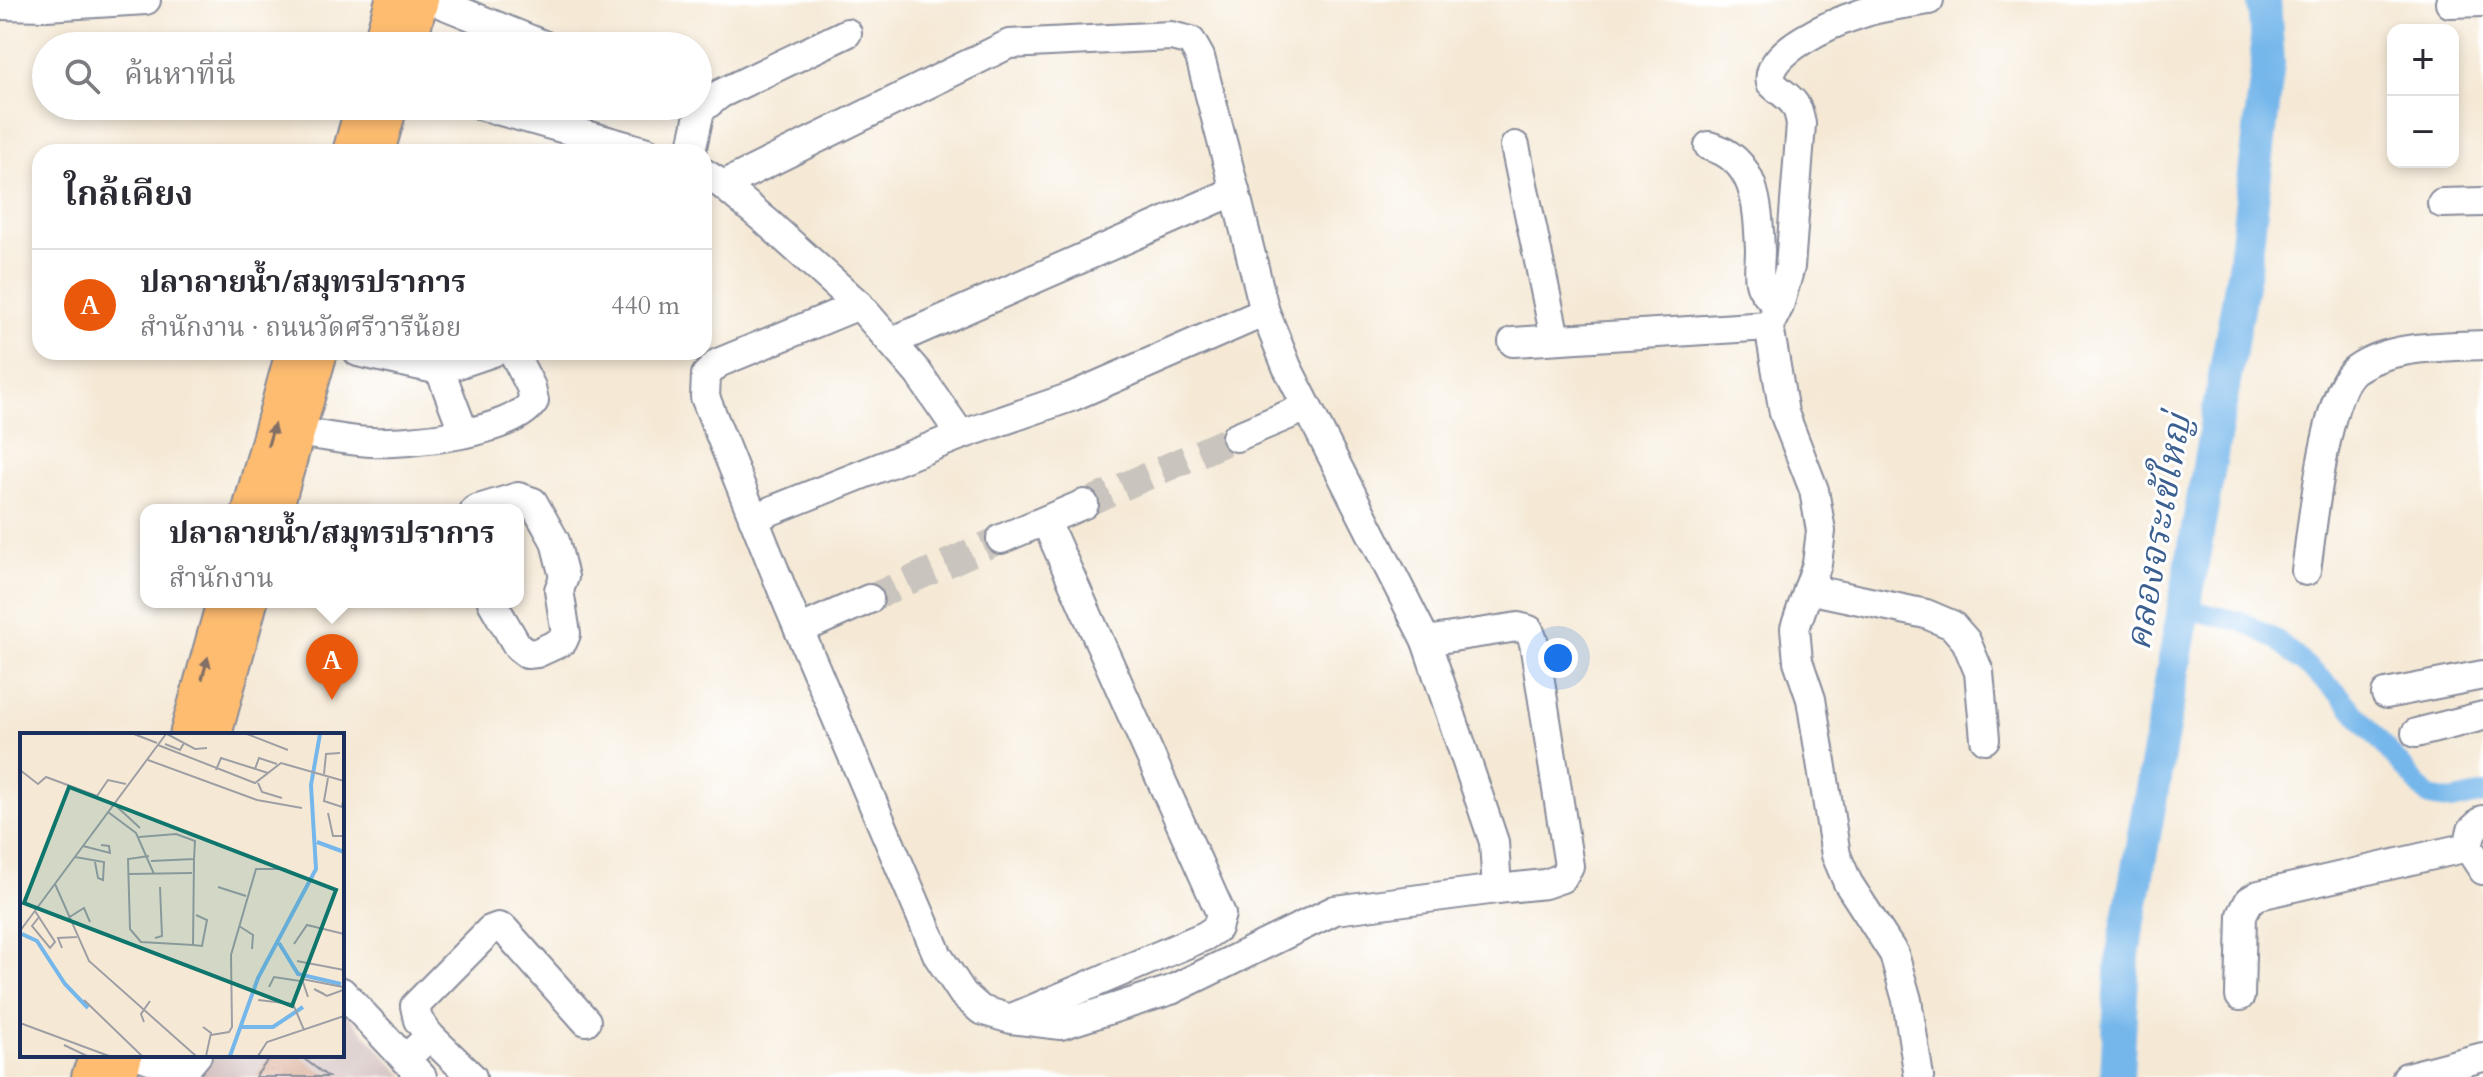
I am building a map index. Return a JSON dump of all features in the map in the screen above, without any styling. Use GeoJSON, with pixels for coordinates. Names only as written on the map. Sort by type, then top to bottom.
{"type":"FeatureCollection","features":[{"type":"Feature","properties":{"kind":"main road"},"geometry":{"type":"LineString","coordinates":[[384,32],[393,0]]}},
{"type":"Feature","properties":{"kind":"main road"},"geometry":{"type":"LineString","coordinates":[[412,32],[421,0]]}},
{"type":"Feature","properties":{"kind":"main road"},"geometry":{"type":"LineString","coordinates":[[352,144],[359,120]]}},
{"type":"Feature","properties":{"kind":"main road"},"geometry":{"type":"LineString","coordinates":[[379,144],[386,120]]}},
{"type":"Feature","properties":{"kind":"main road"},"geometry":{"type":"LineString","coordinates":[[252,504],[291,360]]}},
{"type":"Feature","properties":{"kind":"main road"},"geometry":{"type":"LineString","coordinates":[[277,504],[318,360]]}},
{"type":"Feature","properties":{"kind":"main road"},"geometry":{"type":"LineString","coordinates":[[188,733],[222,608]]}},
{"type":"Feature","properties":{"kind":"main road"},"geometry":{"type":"LineString","coordinates":[[215,733],[248,608]]}},
{"type":"Feature","properties":{"kind":"main road"},"geometry":{"type":"LineString","coordinates":[[89,1077],[96,1057]]}},
{"type":"Feature","properties":{"kind":"main road"},"geometry":{"type":"LineString","coordinates":[[119,1077],[124,1057]]}},
{"type":"Feature","properties":{"kind":"street"},"geometry":{"type":"LineString","coordinates":[[0,5],[46,6],[146,0]]}},
{"type":"Feature","properties":{"kind":"street"},"geometry":{"type":"LineString","coordinates":[[432,0],[511,32]]}},
{"type":"Feature","properties":{"kind":"street"},"geometry":{"type":"LineString","coordinates":[[1774,316],[1790,267],[1801,124],[1799,109],[1793,99],[1771,83],[1769,76],[1773,65],[1786,52],[1825,28],[1862,13],[1929,0]]}},
{"type":"Feature","properties":{"kind":"street"},"geometry":{"type":"LineString","coordinates":[[2450,3],[2483,2]]}},
{"type":"Feature","properties":{"kind":"street"},"geometry":{"type":"LineString","coordinates":[[712,99],[847,33]]}},
{"type":"Feature","properties":{"kind":"street"},"geometry":{"type":"LineString","coordinates":[[961,435],[918,373],[859,305],[713,179],[1009,44],[1171,36],[1191,41],[1200,57],[1265,312],[1287,367],[1426,641],[1494,842],[1497,889]]}},
{"type":"Feature","properties":{"kind":"street"},"geometry":{"type":"LineString","coordinates":[[533,120],[618,144]]}},
{"type":"Feature","properties":{"kind":"street"},"geometry":{"type":"LineString","coordinates":[[692,144],[695,120]]}},
{"type":"Feature","properties":{"kind":"street"},"geometry":{"type":"LineString","coordinates":[[1515,146],[1555,338]]}},
{"type":"Feature","properties":{"kind":"street"},"geometry":{"type":"LineString","coordinates":[[1709,146],[1725,150],[1739,161],[1753,189],[1760,248],[1760,283],[1774,316],[1784,413],[1814,490],[1821,531],[1817,564],[1795,628],[1798,661],[1811,699],[1836,855],[1848,883],[1884,934],[1894,954],[1907,1000],[1919,1077]]}},
{"type":"Feature","properties":{"kind":"street"},"geometry":{"type":"LineString","coordinates":[[891,342],[1235,191]]}},
{"type":"Feature","properties":{"kind":"street"},"geometry":{"type":"LineString","coordinates":[[2442,203],[2483,202]]}},
{"type":"Feature","properties":{"kind":"street"},"geometry":{"type":"LineString","coordinates":[[859,305],[718,363],[706,375],[705,397],[799,630],[938,956],[963,994],[981,1010],[1011,1019],[1061,1025],[1171,990],[1335,910],[1545,884],[1562,878],[1569,866],[1534,643],[1529,630],[1518,627],[1426,641]]}},
{"type":"Feature","properties":{"kind":"street"},"geometry":{"type":"LineString","coordinates":[[753,518],[961,435],[1071,397],[1265,312]]}},
{"type":"Feature","properties":{"kind":"street"},"geometry":{"type":"LineString","coordinates":[[1513,342],[1774,316]]}},
{"type":"Feature","properties":{"kind":"street"},"geometry":{"type":"LineString","coordinates":[[2306,571],[2328,430],[2342,386],[2353,371],[2389,354],[2483,345]]}},
{"type":"Feature","properties":{"kind":"street"},"geometry":{"type":"LineString","coordinates":[[394,360],[440,370],[469,360]]}},
{"type":"Feature","properties":{"kind":"street"},"geometry":{"type":"LineString","coordinates":[[297,432],[369,442],[406,443],[484,429],[519,415],[534,401],[531,387],[517,360]]}},
{"type":"Feature","properties":{"kind":"street"},"geometry":{"type":"LineString","coordinates":[[440,370],[464,433]]}},
{"type":"Feature","properties":{"kind":"street"},"geometry":{"type":"LineString","coordinates":[[1236,437],[1307,407]]}},
{"type":"Feature","properties":{"kind":"street"},"geometry":{"type":"LineString","coordinates":[[491,504],[518,497],[533,502],[555,541],[564,577],[559,590],[566,634],[563,641],[537,653],[527,654],[518,647],[495,608]]}},
{"type":"Feature","properties":{"kind":"street"},"geometry":{"type":"LineString","coordinates":[[1001,539],[1084,504]]}},
{"type":"Feature","properties":{"kind":"street"},"geometry":{"type":"LineString","coordinates":[[1011,1019],[1205,936],[1217,928],[1221,914],[1046,522]]}},
{"type":"Feature","properties":{"kind":"street"},"geometry":{"type":"LineString","coordinates":[[1808,589],[1926,614],[1952,625],[1966,641],[1979,672],[1985,739]]}},
{"type":"Feature","properties":{"kind":"street"},"geometry":{"type":"LineString","coordinates":[[799,630],[869,599]]}},
{"type":"Feature","properties":{"kind":"street"},"geometry":{"type":"LineString","coordinates":[[2386,694],[2483,675]]}},
{"type":"Feature","properties":{"kind":"street"},"geometry":{"type":"LineString","coordinates":[[2416,733],[2483,716]]}},
{"type":"Feature","properties":{"kind":"street"},"geometry":{"type":"LineString","coordinates":[[2240,996],[2242,915],[2249,901],[2259,895],[2476,858],[2472,830],[2483,820]]}},
{"type":"Feature","properties":{"kind":"street"},"geometry":{"type":"LineString","coordinates":[[472,1077],[430,1036],[418,1020],[415,1006],[490,930],[498,927],[504,929],[586,1021]]}},
{"type":"Feature","properties":{"kind":"street"},"geometry":{"type":"LineString","coordinates":[[344,994],[414,1068],[430,1036]]}},
{"type":"Feature","properties":{"kind":"street"},"geometry":{"type":"LineString","coordinates":[[144,1057],[180,1070],[195,1057]]}},
{"type":"Feature","properties":{"kind":"street"},"geometry":{"type":"LineString","coordinates":[[2407,1077],[2483,1057]]}},
{"type":"Feature","properties":{"kind":"shaded area"},"geometry":{"type":"Polygon","coordinates":[[[344,1011],[405,1077],[155,1077],[161,1057],[344,1057],[344,1011]]]}},
{"type":"Feature","properties":{"kind":"building"},"geometry":{"type":"Polygon","coordinates":[[[270,1057],[302,1057],[328,1077],[255,1077],[270,1057]]]}},
{"type":"Feature","properties":{"kind":"waterway","name":"คลองจระเข้ใหญ่"},"geometry":{"type":"LineString","coordinates":[[2117,1077],[2123,954],[2244,268],[2268,63],[2264,0]]}},
{"type":"Feature","properties":{"kind":"waterway"},"geometry":{"type":"LineString","coordinates":[[2182,608],[2243,622],[2277,640],[2339,694],[2429,797],[2452,801],[2483,794]]}},
{"type":"Feature","properties":{"kind":"tunnel"},"geometry":{"type":"LineString","coordinates":[[1084,504],[1236,437]]}},
{"type":"Feature","properties":{"kind":"tunnel"},"geometry":{"type":"LineString","coordinates":[[869,599],[1001,539]]}},
{"type":"Feature","properties":{"kind":"place","name":"ปลาลายน้ำ/สมุทรปราการ"},"geometry":{"type":"Point","coordinates":[332,700]}}]}
